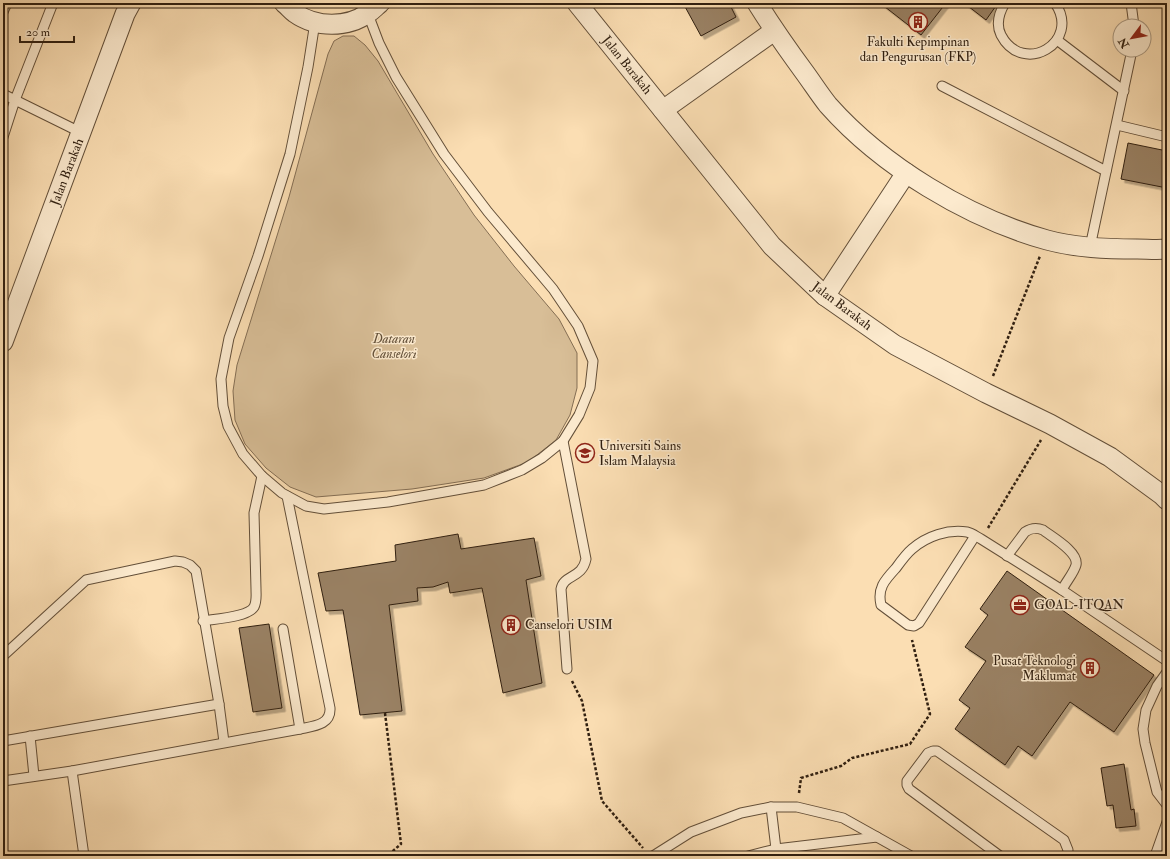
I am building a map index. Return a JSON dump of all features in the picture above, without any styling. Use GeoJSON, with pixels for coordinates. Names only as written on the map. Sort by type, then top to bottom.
{"type":"FeatureCollection","features":[{"type":"Feature","properties":{"kind":"street","name":"Jalan Barakah"},"geometry":{"type":"LineString","coordinates":[[3,342],[125,14],[131,3]]}},
{"type":"Feature","properties":{"kind":"street"},"geometry":{"type":"LineString","coordinates":[[284,3],[296,14],[314,22],[333,24],[351,22],[374,8]]}},
{"type":"Feature","properties":{"kind":"street","name":"Jalan Barakah"},"geometry":{"type":"LineString","coordinates":[[576,3],[772,246],[825,296],[895,345],[986,394],[1050,424],[1110,457],[1167,500]]}},
{"type":"Feature","properties":{"kind":"street"},"geometry":{"type":"LineString","coordinates":[[757,3],[774,31],[828,104],[865,142],[906,173],[969,210],[999,224],[1047,240],[1106,249],[1167,249]]}},
{"type":"Feature","properties":{"kind":"street"},"geometry":{"type":"LineString","coordinates":[[663,110],[774,31]]}},
{"type":"Feature","properties":{"kind":"street"},"geometry":{"type":"LineString","coordinates":[[825,296],[906,173]]}},
{"type":"Feature","properties":{"kind":"lane"},"geometry":{"type":"LineString","coordinates":[[3,12],[8,3]]}},
{"type":"Feature","properties":{"kind":"lane"},"geometry":{"type":"LineString","coordinates":[[3,137],[15,100],[53,3]]}},
{"type":"Feature","properties":{"kind":"lane"},"geometry":{"type":"LineString","coordinates":[[1005,3],[1001,9],[998,20],[999,31],[1005,43],[1014,50],[1026,55],[1037,54],[1051,47],[1058,40],[1062,29],[1062,18],[1059,8],[1055,3]]}},
{"type":"Feature","properties":{"kind":"lane"},"geometry":{"type":"LineString","coordinates":[[1131,3],[1133,18]]}},
{"type":"Feature","properties":{"kind":"lane"},"geometry":{"type":"LineString","coordinates":[[314,22],[308,67],[290,154],[258,256],[229,338],[221,379],[222,406],[228,426],[243,454],[262,476],[287,496],[306,506],[324,509],[346,508],[484,485],[522,470],[542,458],[563,441],[579,415],[590,388],[593,361],[578,326],[553,289],[488,212],[444,154],[396,77],[379,43],[374,8]]}},
{"type":"Feature","properties":{"kind":"lane"},"geometry":{"type":"LineString","coordinates":[[1058,40],[1124,92]]}},
{"type":"Feature","properties":{"kind":"lane"},"geometry":{"type":"LineString","coordinates":[[1090,247],[1130,58]]}},
{"type":"Feature","properties":{"kind":"lane"},"geometry":{"type":"LineString","coordinates":[[942,86],[1106,171]]}},
{"type":"Feature","properties":{"kind":"lane"},"geometry":{"type":"LineString","coordinates":[[3,94],[82,132]]}},
{"type":"Feature","properties":{"kind":"lane"},"geometry":{"type":"LineString","coordinates":[[1117,125],[1167,136]]}},
{"type":"Feature","properties":{"kind":"lane"},"geometry":{"type":"LineString","coordinates":[[563,441],[586,559],[581,572],[565,581],[561,589],[567,669]]}},
{"type":"Feature","properties":{"kind":"lane"},"geometry":{"type":"LineString","coordinates":[[203,621],[246,613],[253,608],[257,599],[254,513],[262,476]]}},
{"type":"Feature","properties":{"kind":"lane"},"geometry":{"type":"LineString","coordinates":[[3,782],[72,771],[300,729],[322,724],[329,718],[330,708],[287,496]]}},
{"type":"Feature","properties":{"kind":"lane"},"geometry":{"type":"LineString","coordinates":[[1007,556],[1025,532],[1039,528],[1043,530],[1069,549],[1075,559],[1076,565],[1062,590]]}},
{"type":"Feature","properties":{"kind":"lane"},"geometry":{"type":"LineString","coordinates":[[978,537],[919,623],[914,626],[908,626],[880,605],[879,597],[881,587],[889,575],[912,549],[938,534],[968,532],[978,537],[1062,590],[1167,661]]}},
{"type":"Feature","properties":{"kind":"lane"},"geometry":{"type":"LineString","coordinates":[[3,656],[86,580],[156,564],[175,561],[183,562],[190,565],[196,571],[203,621],[219,704],[224,742]]}},
{"type":"Feature","properties":{"kind":"lane"},"geometry":{"type":"LineString","coordinates":[[283,628],[300,729]]}},
{"type":"Feature","properties":{"kind":"lane"},"geometry":{"type":"LineString","coordinates":[[1167,672],[1157,686],[1146,710],[1143,729],[1157,792],[1167,805]]}},
{"type":"Feature","properties":{"kind":"lane"},"geometry":{"type":"LineString","coordinates":[[3,741],[219,704]]}},
{"type":"Feature","properties":{"kind":"lane"},"geometry":{"type":"LineString","coordinates":[[30,736],[34,776]]}},
{"type":"Feature","properties":{"kind":"lane"},"geometry":{"type":"LineString","coordinates":[[1000,856],[909,790],[907,781],[928,753],[933,750],[937,751],[1064,840],[1068,850],[1067,856]]}},
{"type":"Feature","properties":{"kind":"lane"},"geometry":{"type":"LineString","coordinates":[[72,771],[84,856]]}},
{"type":"Feature","properties":{"kind":"lane"},"geometry":{"type":"LineString","coordinates":[[771,807],[776,849]]}},
{"type":"Feature","properties":{"kind":"lane"},"geometry":{"type":"LineString","coordinates":[[652,856],[690,832],[741,813],[771,807],[797,807],[843,818],[912,856]]}},
{"type":"Feature","properties":{"kind":"lane"},"geometry":{"type":"LineString","coordinates":[[1155,856],[1167,822]]}},
{"type":"Feature","properties":{"kind":"lane"},"geometry":{"type":"LineString","coordinates":[[748,856],[776,849],[877,838]]}},
{"type":"Feature","properties":{"kind":"path"},"geometry":{"type":"LineString","coordinates":[[986,394],[1047,240]]}},
{"type":"Feature","properties":{"kind":"path"},"geometry":{"type":"LineString","coordinates":[[978,537],[1050,424]]}},
{"type":"Feature","properties":{"kind":"path"},"geometry":{"type":"LineString","coordinates":[[797,807],[801,778],[841,766],[852,758],[910,744],[930,714],[908,626]]}},
{"type":"Feature","properties":{"kind":"path"},"geometry":{"type":"LineString","coordinates":[[567,669],[582,701],[602,801],[645,850]]}},
{"type":"Feature","properties":{"kind":"path"},"geometry":{"type":"LineString","coordinates":[[385,713],[401,844],[387,856]]}},
{"type":"Feature","properties":{"kind":"green space","name":"Dataran Canselori"},"geometry":{"type":"Polygon","coordinates":[[[343,36],[354,36],[365,45],[378,61],[433,154],[474,215],[514,266],[559,319],[577,353],[577,388],[570,415],[556,440],[528,462],[484,478],[412,489],[316,497],[290,487],[266,468],[245,444],[235,420],[233,391],[237,365],[289,197],[328,54],[334,41],[343,36]]]}},
{"type":"Feature","properties":{"kind":"building"},"geometry":{"type":"Polygon","coordinates":[[[683,3],[729,3],[736,17],[701,36],[683,3]]]}},
{"type":"Feature","properties":{"kind":"building","name":"Fakulti Kepimpinan dan Pengurusan (FKP)"},"geometry":{"type":"Polygon","coordinates":[[[880,3],[946,3],[921,35],[880,3]]]}},
{"type":"Feature","properties":{"kind":"building","name":"Fakulti Kepimpinan dan Pengurusan (FKP)"},"geometry":{"type":"Polygon","coordinates":[[[964,3],[998,3],[986,20],[964,3]]]}},
{"type":"Feature","properties":{"kind":"building"},"geometry":{"type":"Polygon","coordinates":[[[1128,143],[1167,151],[1167,188],[1121,179],[1128,143]]]}},
{"type":"Feature","properties":{"kind":"building","name":"Canselori USIM"},"geometry":{"type":"Polygon","coordinates":[[[458,534],[461,549],[534,538],[541,576],[526,580],[542,683],[503,693],[482,588],[450,593],[448,582],[433,587],[417,588],[418,601],[389,605],[402,711],[360,715],[343,610],[326,611],[318,573],[396,561],[395,545],[458,534]]]}},
{"type":"Feature","properties":{"kind":"building","name":"Pusat Teknologi Maklumat"},"geometry":{"type":"Polygon","coordinates":[[[1007,571],[1154,675],[1114,732],[1070,702],[1032,756],[1018,746],[1005,765],[955,729],[970,708],[959,700],[986,661],[965,647],[988,615],[980,609],[1007,571]]]}},
{"type":"Feature","properties":{"kind":"building"},"geometry":{"type":"Polygon","coordinates":[[[269,624],[282,708],[253,712],[239,628],[269,624]]]}},
{"type":"Feature","properties":{"kind":"building"},"geometry":{"type":"Polygon","coordinates":[[[1124,764],[1131,810],[1134,809],[1136,826],[1116,828],[1113,805],[1107,806],[1101,768],[1124,764]]]}},
{"type":"Feature","properties":{"kind":"place","name":"Fakulti Kepimpinan dan Pengurusan (FKP)"},"geometry":{"type":"Point","coordinates":[918,22]}},
{"type":"Feature","properties":{"kind":"place","name":"Universiti Sains Islam Malaysia"},"geometry":{"type":"Point","coordinates":[585,453]}},
{"type":"Feature","properties":{"kind":"place","name":"GOAL-ITQAN"},"geometry":{"type":"Point","coordinates":[1020,605]}},
{"type":"Feature","properties":{"kind":"place","name":"Canselori USIM"},"geometry":{"type":"Point","coordinates":[511,625]}},
{"type":"Feature","properties":{"kind":"place","name":"Pusat Teknologi Maklumat"},"geometry":{"type":"Point","coordinates":[1090,668]}}]}
